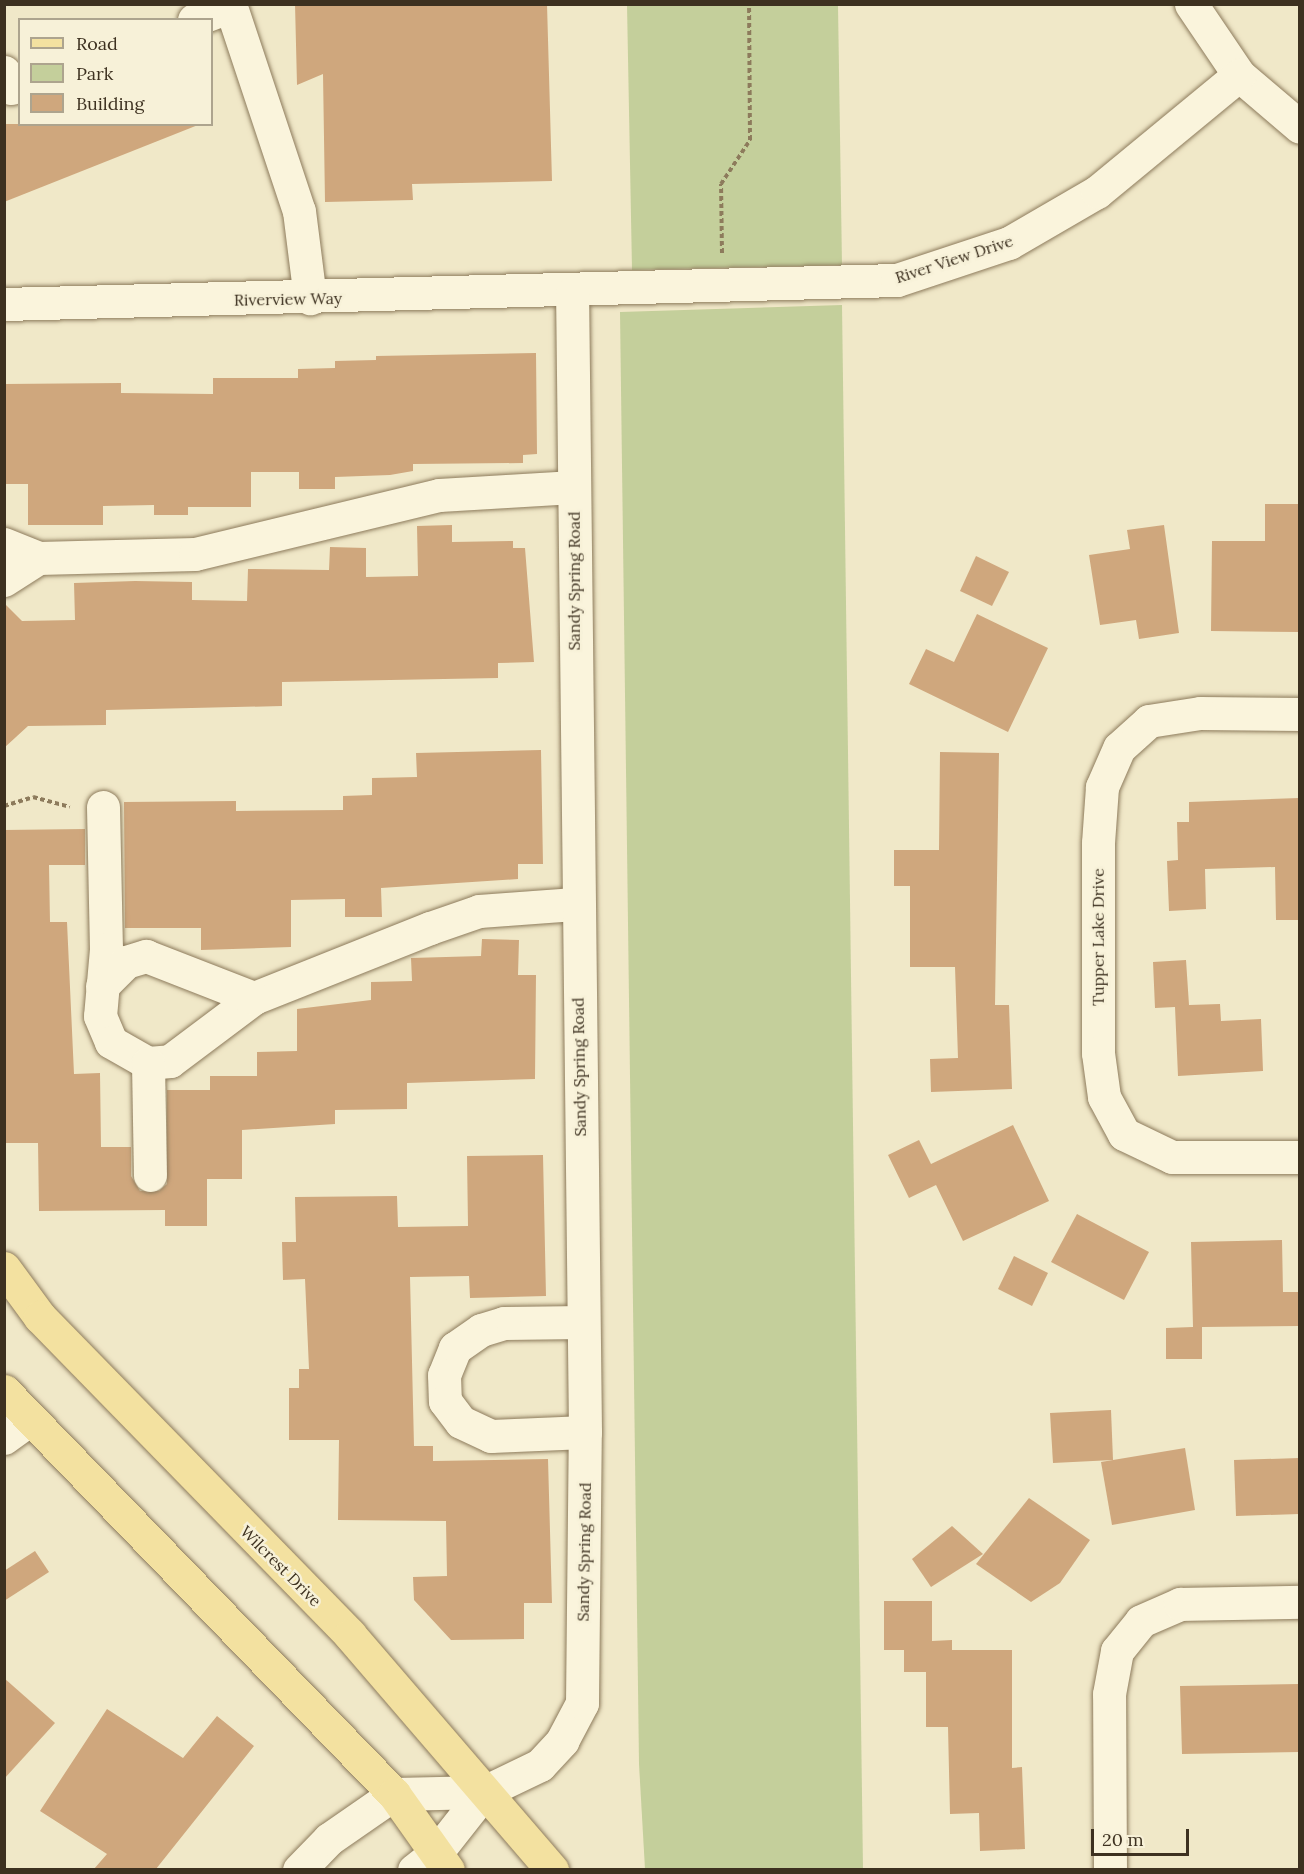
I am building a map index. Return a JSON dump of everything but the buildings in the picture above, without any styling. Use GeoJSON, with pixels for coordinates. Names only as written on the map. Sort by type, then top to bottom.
{"type":"FeatureCollection","features":[{"type":"Feature","properties":{"kind":"main road","name":"Wilcrest Drive"},"geometry":{"type":"LineString","coordinates":[[4,1268],[56,1334],[350,1635],[552,1869]]}},
{"type":"Feature","properties":{"kind":"main road"},"geometry":{"type":"LineString","coordinates":[[4,1391],[17,1428],[394,1794],[432,1864]]}},
{"type":"Feature","properties":{"kind":"street"},"geometry":{"type":"LineString","coordinates":[[199,18],[230,5],[299,211],[310,298]]}},
{"type":"Feature","properties":{"kind":"street"},"geometry":{"type":"LineString","coordinates":[[1194,5],[1239,75],[1299,127]]}},
{"type":"Feature","properties":{"kind":"street"},"geometry":{"type":"LineString","coordinates":[[4,72],[11,88],[18,86]]}},
{"type":"Feature","properties":{"kind":"street","name":"River View Drive"},"geometry":{"type":"LineString","coordinates":[[572,293],[897,280],[1009,243],[1097,192],[1239,75]]}},
{"type":"Feature","properties":{"kind":"street","name":"Riverview Way"},"geometry":{"type":"LineString","coordinates":[[4,304],[572,293]]}},
{"type":"Feature","properties":{"kind":"street","name":"Sandy Spring Road"},"geometry":{"type":"LineString","coordinates":[[394,1794],[484,1792],[540,1765],[562,1741],[582,1703],[585,1432],[575,904],[572,293]]}},
{"type":"Feature","properties":{"kind":"street"},"geometry":{"type":"LineString","coordinates":[[4,544],[38,558],[195,554],[439,495],[574,487]]}},
{"type":"Feature","properties":{"kind":"street"},"geometry":{"type":"LineString","coordinates":[[4,580],[38,558]]}},
{"type":"Feature","properties":{"kind":"street","name":"Tupper Lake Drive"},"geometry":{"type":"LineString","coordinates":[[1299,714],[1200,713],[1149,721],[1119,748],[1102,787],[1098,855],[1098,1053],[1104,1097],[1125,1134],[1172,1158],[1299,1157]]}},
{"type":"Feature","properties":{"kind":"street"},"geometry":{"type":"LineString","coordinates":[[103,807],[103,1030],[120,1050],[148,1063],[170,1061],[254,998],[479,911],[575,904]]}},
{"type":"Feature","properties":{"kind":"street"},"geometry":{"type":"LineString","coordinates":[[102,987],[126,962],[146,956],[254,998]]}},
{"type":"Feature","properties":{"kind":"street"},"geometry":{"type":"LineString","coordinates":[[148,1063],[150,1175]]}},
{"type":"Feature","properties":{"kind":"street"},"geometry":{"type":"LineString","coordinates":[[584,1322],[504,1323],[481,1330],[455,1348],[444,1375],[445,1401],[461,1422],[491,1436],[585,1432]]}},
{"type":"Feature","properties":{"kind":"street"},"geometry":{"type":"LineString","coordinates":[[1110,1869],[1109,1694],[1116,1651],[1141,1621],[1180,1604],[1299,1602]]}},
{"type":"Feature","properties":{"kind":"street","name":"Sandy Spring Road"},"geometry":{"type":"LineString","coordinates":[[432,1864],[484,1792]]}},
{"type":"Feature","properties":{"kind":"street"},"geometry":{"type":"LineString","coordinates":[[299,1869],[329,1839],[394,1794]]}},
{"type":"Feature","properties":{"kind":"path"},"geometry":{"type":"LineString","coordinates":[[722,288],[721,184],[750,140],[749,4]]}},
{"type":"Feature","properties":{"kind":"path"},"geometry":{"type":"LineString","coordinates":[[4,806],[33,797],[76,808],[103,807]]}},
{"type":"Feature","properties":{"kind":"green space"},"geometry":{"type":"Polygon","coordinates":[[[627,5],[838,5],[842,265],[632,270],[627,5]]]}},
{"type":"Feature","properties":{"kind":"green space"},"geometry":{"type":"Polygon","coordinates":[[[842,305],[863,1869],[645,1869],[639,1764],[620,312],[842,305]]]}}]}
